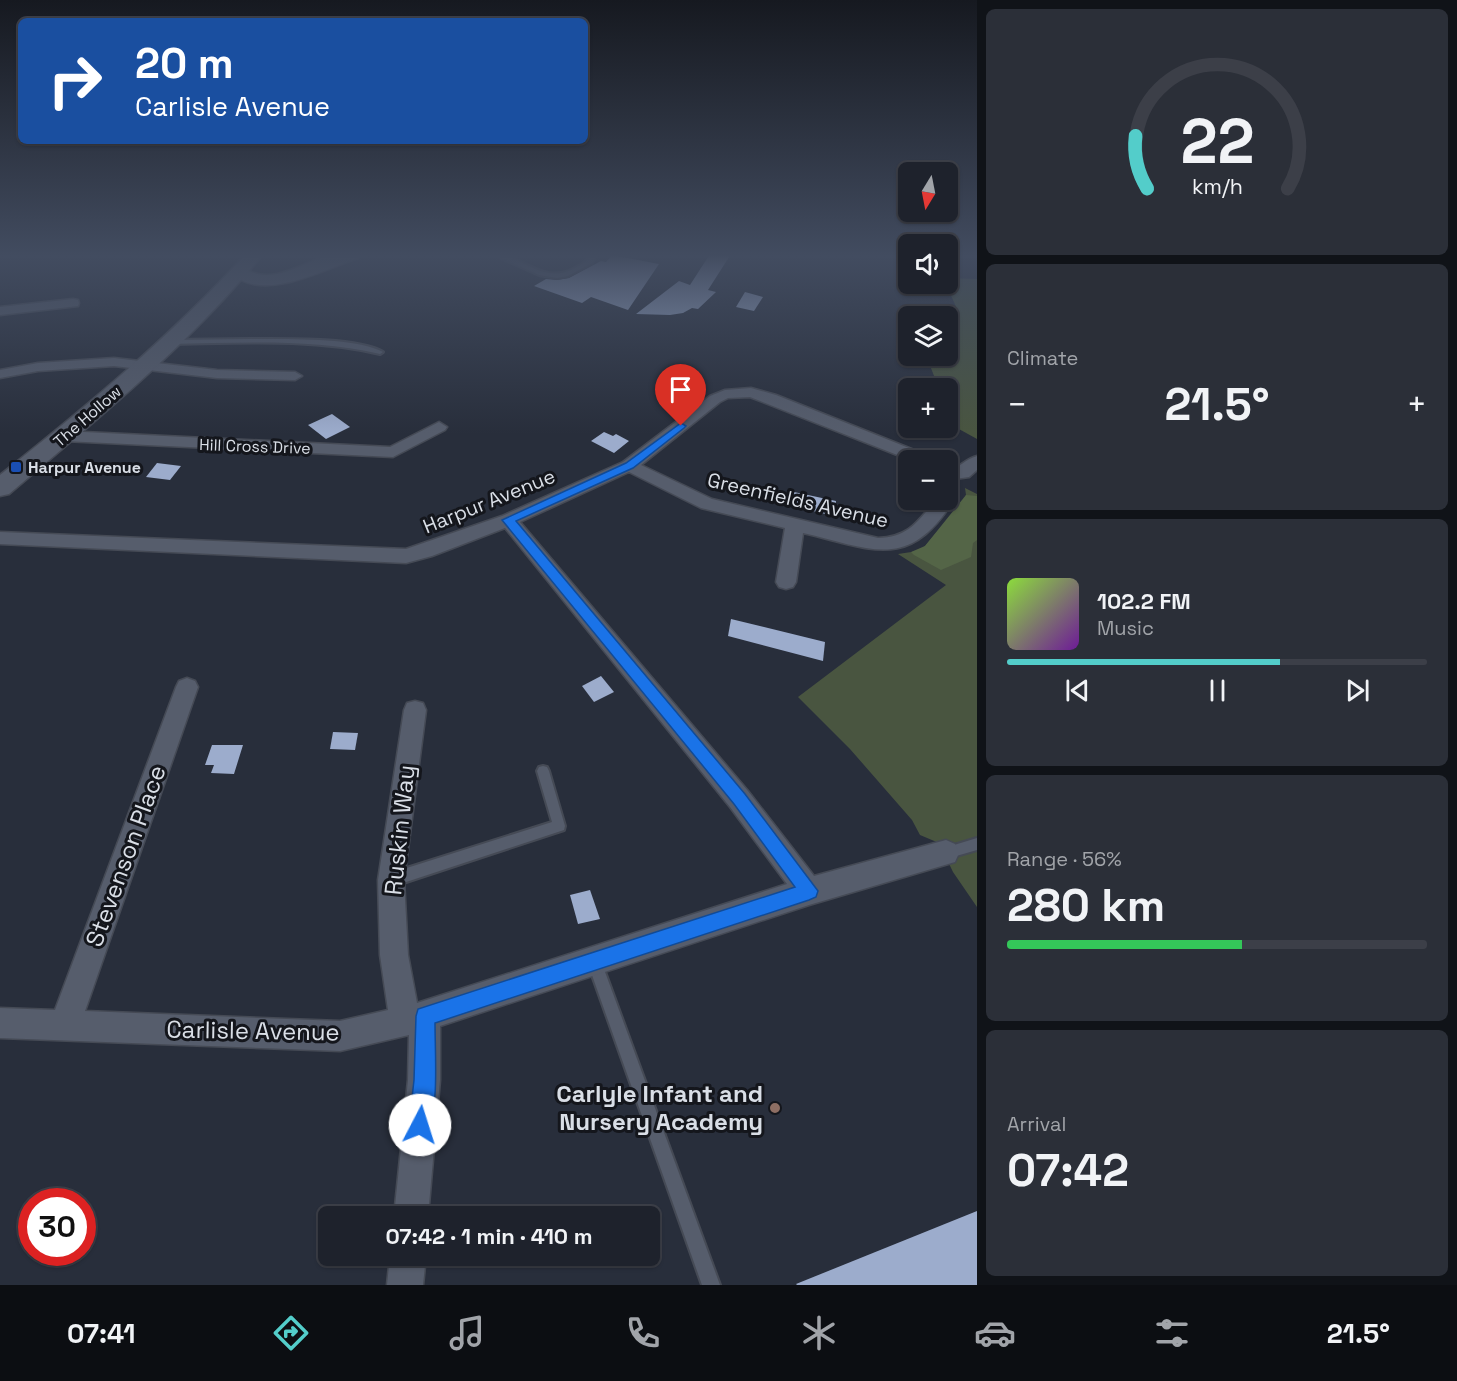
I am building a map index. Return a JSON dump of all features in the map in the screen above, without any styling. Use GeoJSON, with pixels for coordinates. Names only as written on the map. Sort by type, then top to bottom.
{"type":"FeatureCollection","features":[{"type":"Feature","properties":{"kind":"street","name":"The Hollow"},"geometry":{"type":"LineString","coordinates":[[0,488],[64,436],[199,314]]}},
{"type":"Feature","properties":{"kind":"street"},"geometry":{"type":"LineString","coordinates":[[0,374],[73,364],[114,362],[217,374],[295,376]]}},
{"type":"Feature","properties":{"kind":"street","name":"Harpur Avenue"},"geometry":{"type":"LineString","coordinates":[[0,538],[406,556],[508,520],[629,466],[715,399],[736,392],[751,392],[771,398],[898,450]]}},
{"type":"Feature","properties":{"kind":"street","name":"Hill Cross Drive"},"geometry":{"type":"LineString","coordinates":[[64,436],[393,452],[439,428]]}},
{"type":"Feature","properties":{"kind":"street"},"geometry":{"type":"LineString","coordinates":[[958,474],[963,473],[977,461]]}},
{"type":"Feature","properties":{"kind":"street","name":"Greenfields Avenue"},"geometry":{"type":"LineString","coordinates":[[629,466],[707,504],[878,544],[895,545],[908,541],[936,510]]}},
{"type":"Feature","properties":{"kind":"street"},"geometry":{"type":"LineString","coordinates":[[508,520],[740,799],[809,891]]}},
{"type":"Feature","properties":{"kind":"street"},"geometry":{"type":"LineString","coordinates":[[786,582],[795,525]]}},
{"type":"Feature","properties":{"kind":"street","name":"Stevenson Place"},"geometry":{"type":"LineString","coordinates":[[65,1025],[187,687]]}},
{"type":"Feature","properties":{"kind":"street","name":"Ruskin Way"},"geometry":{"type":"LineString","coordinates":[[412,1206],[424,1080],[415,1019],[394,956],[391,880],[415,710]]}},
{"type":"Feature","properties":{"kind":"street","name":"Carlisle Avenue"},"geometry":{"type":"LineString","coordinates":[[0,1023],[340,1036],[415,1019],[809,891],[946,853]]}},
{"type":"Feature","properties":{"kind":"street"},"geometry":{"type":"LineString","coordinates":[[405,1285],[407,1266]]}},
{"type":"Feature","properties":{"kind":"lane"},"geometry":{"type":"LineString","coordinates":[[169,342],[321,344],[363,347],[380,352]]}},
{"type":"Feature","properties":{"kind":"lane"},"geometry":{"type":"LineString","coordinates":[[391,880],[559,826],[543,771]]}},
{"type":"Feature","properties":{"kind":"lane"},"geometry":{"type":"LineString","coordinates":[[946,853],[977,844]]}},
{"type":"Feature","properties":{"kind":"lane"},"geometry":{"type":"LineString","coordinates":[[594,961],[711,1285]]}},
{"type":"Feature","properties":{"kind":"green space"},"geometry":{"type":"Polygon","coordinates":[[[958,314],[977,314],[977,439],[958,429],[958,378],[935,378],[930,366],[958,366],[958,314]]]}},
{"type":"Feature","properties":{"kind":"green space"},"geometry":{"type":"Polygon","coordinates":[[[965,488],[977,494],[977,907],[953,872],[939,843],[920,835],[912,820],[850,749],[798,697],[946,585],[898,554],[918,551],[925,546],[955,510],[958,510],[966,495],[965,488]]]}},
{"type":"Feature","properties":{"kind":"green space"},"geometry":{"type":"Polygon","coordinates":[[[966,495],[977,496],[977,540],[973,543],[971,557],[941,570],[911,552],[925,546],[954,510],[958,510],[958,505],[966,495]]]}},
{"type":"Feature","properties":{"kind":"building"},"geometry":{"type":"Polygon","coordinates":[[[332,414],[350,427],[326,439],[308,425],[332,414]]]}},
{"type":"Feature","properties":{"kind":"building"},"geometry":{"type":"Polygon","coordinates":[[[604,432],[613,436],[616,434],[629,441],[614,453],[591,441],[604,432]]]}},
{"type":"Feature","properties":{"kind":"building"},"geometry":{"type":"Polygon","coordinates":[[[157,463],[181,466],[170,480],[146,477],[157,463]]]}},
{"type":"Feature","properties":{"kind":"building"},"geometry":{"type":"Polygon","coordinates":[[[794,492],[836,501],[834,516],[792,506],[794,492]]]}},
{"type":"Feature","properties":{"kind":"building"},"geometry":{"type":"Polygon","coordinates":[[[731,619],[825,642],[823,661],[728,636],[731,619]]]}},
{"type":"Feature","properties":{"kind":"building"},"geometry":{"type":"Polygon","coordinates":[[[601,676],[614,692],[594,702],[582,686],[601,676]]]}},
{"type":"Feature","properties":{"kind":"building"},"geometry":{"type":"Polygon","coordinates":[[[333,732],[358,733],[355,750],[330,749],[333,732]]]}},
{"type":"Feature","properties":{"kind":"building"},"geometry":{"type":"Polygon","coordinates":[[[212,745],[243,745],[234,774],[211,773],[214,765],[205,765],[212,745]]]}},
{"type":"Feature","properties":{"kind":"building"},"geometry":{"type":"Polygon","coordinates":[[[590,890],[600,919],[578,924],[570,895],[590,890]]]}},
{"type":"Feature","properties":{"kind":"building"},"geometry":{"type":"Polygon","coordinates":[[[977,1211],[977,1285],[796,1284],[977,1211]]]}},
{"type":"Feature","properties":{"kind":"place","name":"Harpur Avenue"},"geometry":{"type":"Point","coordinates":[16,467]}},
{"type":"Feature","properties":{"kind":"place","name":"Carlyle Infant and Nursery Academy"},"geometry":{"type":"Point","coordinates":[775,1108]}},
{"type":"Feature","properties":{"kind":"route"},"geometry":{"type":"LineString","coordinates":[[420,1125],[424,1080],[425,1016],[809,891],[740,799],[508,520],[629,466],[681,426]]}}]}
